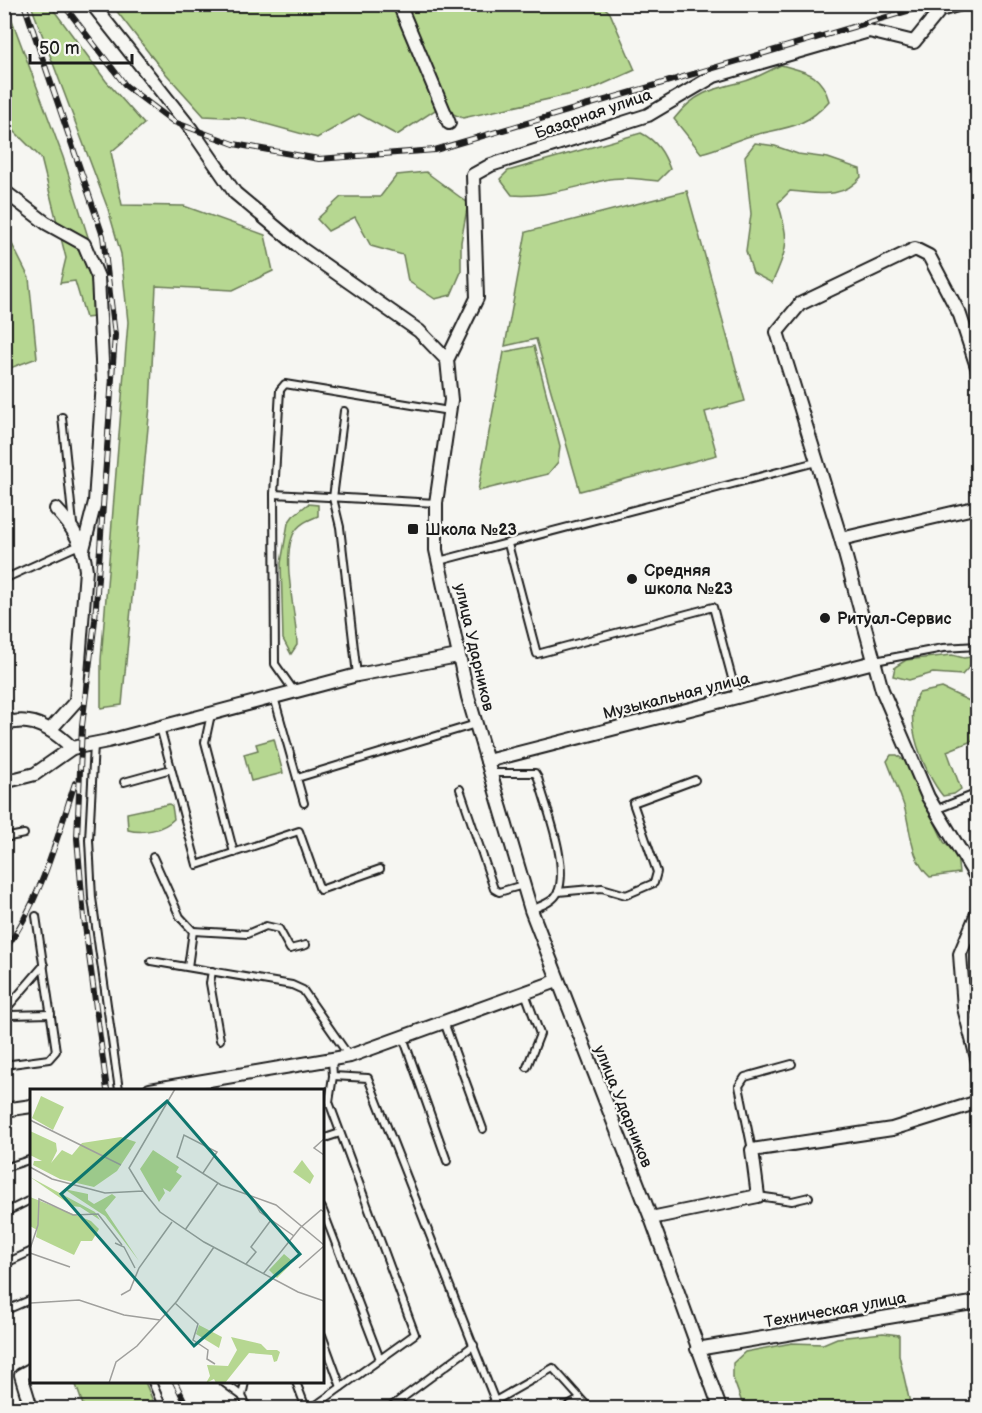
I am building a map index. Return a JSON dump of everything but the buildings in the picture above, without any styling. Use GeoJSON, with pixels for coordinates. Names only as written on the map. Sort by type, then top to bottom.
{"type":"FeatureCollection","features":[{"type":"Feature","properties":{"kind":"street"},"geometry":{"type":"LineString","coordinates":[[92,4],[191,129],[235,193],[302,249],[419,332],[447,360]]}},
{"type":"Feature","properties":{"kind":"street"},"geometry":{"type":"LineString","coordinates":[[399,4],[449,123]]}},
{"type":"Feature","properties":{"kind":"street","name":"Базарная улица"},"geometry":{"type":"LineString","coordinates":[[447,360],[477,298],[473,175],[491,165],[648,115],[714,75],[869,31],[914,42],[940,10],[961,4]]}},
{"type":"Feature","properties":{"kind":"street"},"geometry":{"type":"LineString","coordinates":[[4,191],[46,223],[84,244],[99,277],[103,382],[95,502],[83,549]]}},
{"type":"Feature","properties":{"kind":"street"},"geometry":{"type":"LineString","coordinates":[[978,370],[960,315],[929,256],[915,249],[800,304],[777,332],[841,539],[882,690],[936,810],[978,880]]}},
{"type":"Feature","properties":{"kind":"street","name":"улица Ударников"},"geometry":{"type":"LineString","coordinates":[[447,360],[451,400],[436,503],[436,550],[458,656],[531,910],[651,1218],[720,1408]]}},
{"type":"Feature","properties":{"kind":"street"},"geometry":{"type":"LineString","coordinates":[[841,539],[978,507]]}},
{"type":"Feature","properties":{"kind":"street"},"geometry":{"type":"LineString","coordinates":[[50,730],[76,701],[86,570],[83,549],[73,527],[56,509]]}},
{"type":"Feature","properties":{"kind":"street"},"geometry":{"type":"LineString","coordinates":[[4,782],[35,774],[72,748],[357,675],[458,656]]}},
{"type":"Feature","properties":{"kind":"street","name":"Музыкальная улица"},"geometry":{"type":"LineString","coordinates":[[489,767],[737,697],[874,662]]}},
{"type":"Feature","properties":{"kind":"street"},"geometry":{"type":"LineString","coordinates":[[10,723],[37,723],[50,730],[72,748]]}},
{"type":"Feature","properties":{"kind":"street"},"geometry":{"type":"LineString","coordinates":[[978,910],[960,954],[964,1008],[978,1062]]}},
{"type":"Feature","properties":{"kind":"street"},"geometry":{"type":"LineString","coordinates":[[156,1089],[350,1056],[557,981]]}},
{"type":"Feature","properties":{"kind":"street"},"geometry":{"type":"LineString","coordinates":[[651,1218],[758,1196],[752,1150],[892,1129],[978,1102]]}},
{"type":"Feature","properties":{"kind":"street"},"geometry":{"type":"LineString","coordinates":[[4,1110],[30,1106]]}},
{"type":"Feature","properties":{"kind":"street","name":"Техническая улица"},"geometry":{"type":"LineString","coordinates":[[697,1349],[978,1302]]}},
{"type":"Feature","properties":{"kind":"street"},"geometry":{"type":"LineString","coordinates":[[30,1370],[21,1376],[31,1408]]}},
{"type":"Feature","properties":{"kind":"lane"},"geometry":{"type":"LineString","coordinates":[[294,691],[275,664],[274,494],[280,390],[285,384],[449,411]]}},
{"type":"Feature","properties":{"kind":"lane"},"geometry":{"type":"LineString","coordinates":[[344,411],[333,498],[340,527],[357,675]]}},
{"type":"Feature","properties":{"kind":"lane"},"geometry":{"type":"LineString","coordinates":[[62,417],[73,527]]}},
{"type":"Feature","properties":{"kind":"lane"},"geometry":{"type":"LineString","coordinates":[[439,561],[816,462]]}},
{"type":"Feature","properties":{"kind":"lane"},"geometry":{"type":"LineString","coordinates":[[274,494],[436,503]]}},
{"type":"Feature","properties":{"kind":"lane"},"geometry":{"type":"LineString","coordinates":[[508,544],[537,654],[714,607],[737,697]]}},
{"type":"Feature","properties":{"kind":"lane"},"geometry":{"type":"LineString","coordinates":[[4,579],[75,547],[83,549]]}},
{"type":"Feature","properties":{"kind":"lane"},"geometry":{"type":"LineString","coordinates":[[4,587],[4,608]]}},
{"type":"Feature","properties":{"kind":"lane"},"geometry":{"type":"LineString","coordinates":[[874,662],[943,648],[978,646]]}},
{"type":"Feature","properties":{"kind":"lane"},"geometry":{"type":"LineString","coordinates":[[273,697],[304,803]]}},
{"type":"Feature","properties":{"kind":"lane"},"geometry":{"type":"LineString","coordinates":[[4,712],[10,723]]}},
{"type":"Feature","properties":{"kind":"lane"},"geometry":{"type":"LineString","coordinates":[[211,713],[205,742],[234,853]]}},
{"type":"Feature","properties":{"kind":"lane"},"geometry":{"type":"LineString","coordinates":[[297,778],[476,724]]}},
{"type":"Feature","properties":{"kind":"lane"},"geometry":{"type":"LineString","coordinates":[[160,727],[197,865],[299,831],[320,890],[380,869]]}},
{"type":"Feature","properties":{"kind":"lane"},"geometry":{"type":"LineString","coordinates":[[94,744],[89,840],[92,898],[119,1089]]}},
{"type":"Feature","properties":{"kind":"lane"},"geometry":{"type":"LineString","coordinates":[[489,767],[535,773],[538,778],[561,861],[558,892],[553,899],[531,910]]}},
{"type":"Feature","properties":{"kind":"lane"},"geometry":{"type":"LineString","coordinates":[[124,782],[171,769]]}},
{"type":"Feature","properties":{"kind":"lane"},"geometry":{"type":"LineString","coordinates":[[558,892],[602,888],[626,895],[654,883],[657,872],[633,803],[695,780]]}},
{"type":"Feature","properties":{"kind":"lane"},"geometry":{"type":"LineString","coordinates":[[460,789],[494,889],[500,892],[524,885]]}},
{"type":"Feature","properties":{"kind":"lane"},"geometry":{"type":"LineString","coordinates":[[936,810],[978,793]]}},
{"type":"Feature","properties":{"kind":"lane"},"geometry":{"type":"LineString","coordinates":[[4,838],[24,834]]}},
{"type":"Feature","properties":{"kind":"lane"},"geometry":{"type":"LineString","coordinates":[[153,857],[180,917],[193,931],[247,934],[266,926],[279,929],[290,949],[306,945]]}},
{"type":"Feature","properties":{"kind":"lane"},"geometry":{"type":"LineString","coordinates":[[4,1065],[49,1059],[56,1051],[36,916]]}},
{"type":"Feature","properties":{"kind":"lane"},"geometry":{"type":"LineString","coordinates":[[188,968],[193,931]]}},
{"type":"Feature","properties":{"kind":"lane"},"geometry":{"type":"LineString","coordinates":[[151,961],[292,985],[303,990],[350,1056]]}},
{"type":"Feature","properties":{"kind":"lane"},"geometry":{"type":"LineString","coordinates":[[44,965],[7,1008],[10,1015],[51,1014]]}},
{"type":"Feature","properties":{"kind":"lane"},"geometry":{"type":"LineString","coordinates":[[212,972],[210,983],[220,1040]]}},
{"type":"Feature","properties":{"kind":"lane"},"geometry":{"type":"LineString","coordinates":[[525,993],[540,1034],[527,1067]]}},
{"type":"Feature","properties":{"kind":"lane"},"geometry":{"type":"LineString","coordinates":[[444,1022],[483,1129]]}},
{"type":"Feature","properties":{"kind":"lane"},"geometry":{"type":"LineString","coordinates":[[403,1037],[447,1161]]}},
{"type":"Feature","properties":{"kind":"lane"},"geometry":{"type":"LineString","coordinates":[[312,1408],[415,1334],[340,1133],[326,1103],[333,1076],[332,1060]]}},
{"type":"Feature","properties":{"kind":"lane"},"geometry":{"type":"LineString","coordinates":[[752,1150],[739,1086],[745,1077],[792,1064]]}},
{"type":"Feature","properties":{"kind":"lane"},"geometry":{"type":"LineString","coordinates":[[333,1076],[368,1078],[495,1401]]}},
{"type":"Feature","properties":{"kind":"lane"},"geometry":{"type":"LineString","coordinates":[[324,1138],[340,1133]]}},
{"type":"Feature","properties":{"kind":"lane"},"geometry":{"type":"LineString","coordinates":[[4,1168],[30,1160]]}},
{"type":"Feature","properties":{"kind":"lane"},"geometry":{"type":"LineString","coordinates":[[758,1196],[792,1201],[809,1197]]}},
{"type":"Feature","properties":{"kind":"lane"},"geometry":{"type":"LineString","coordinates":[[4,1214],[30,1200]]}},
{"type":"Feature","properties":{"kind":"lane"},"geometry":{"type":"LineString","coordinates":[[324,1213],[380,1359]]}},
{"type":"Feature","properties":{"kind":"lane"},"geometry":{"type":"LineString","coordinates":[[4,1264],[30,1252]]}},
{"type":"Feature","properties":{"kind":"lane"},"geometry":{"type":"LineString","coordinates":[[4,1311],[30,1300]]}},
{"type":"Feature","properties":{"kind":"lane"},"geometry":{"type":"LineString","coordinates":[[324,1341],[341,1388]]}},
{"type":"Feature","properties":{"kind":"lane"},"geometry":{"type":"LineString","coordinates":[[389,1408],[474,1345]]}},
{"type":"Feature","properties":{"kind":"lane"},"geometry":{"type":"LineString","coordinates":[[486,1408],[553,1368],[589,1408]]}},
{"type":"Feature","properties":{"kind":"lane"},"geometry":{"type":"LineString","coordinates":[[152,1383],[163,1408]]}},
{"type":"Feature","properties":{"kind":"lane"},"geometry":{"type":"LineString","coordinates":[[224,1383],[242,1396],[248,1408]]}},
{"type":"Feature","properties":{"kind":"lane"},"geometry":{"type":"LineString","coordinates":[[242,1396],[245,1383]]}},
{"type":"Feature","properties":{"kind":"lane"},"geometry":{"type":"LineString","coordinates":[[296,1383],[306,1408]]}},
{"type":"Feature","properties":{"kind":"lane"},"geometry":{"type":"LineString","coordinates":[[565,1408],[580,1399]]}},
{"type":"Feature","properties":{"kind":"green space"},"geometry":{"type":"Polygon","coordinates":[[[6,4],[63,157],[94,256],[94,317],[86,318],[75,281],[60,283],[66,258],[41,158],[5,122],[5,102],[9,96],[5,88],[6,4]]]}},
{"type":"Feature","properties":{"kind":"green space"},"geometry":{"type":"Polygon","coordinates":[[[31,5],[50,5],[106,81],[144,124],[111,152],[122,205],[184,206],[265,235],[273,271],[233,290],[156,286],[150,406],[122,705],[101,708],[101,660],[128,322],[121,254],[108,209],[31,5]]]}},
{"type":"Feature","properties":{"kind":"green space"},"geometry":{"type":"Polygon","coordinates":[[[112,5],[602,5],[610,13],[635,70],[590,90],[463,118],[438,108],[397,135],[359,114],[317,138],[244,118],[204,116],[159,66],[112,5]]]}},
{"type":"Feature","properties":{"kind":"green space"},"geometry":{"type":"Polygon","coordinates":[[[781,65],[811,75],[817,79],[826,92],[829,101],[802,122],[783,129],[750,136],[701,153],[674,119],[689,103],[704,93],[752,79],[781,65]]]}},
{"type":"Feature","properties":{"kind":"green space"},"geometry":{"type":"Polygon","coordinates":[[[641,133],[659,148],[670,169],[658,181],[631,178],[611,179],[559,191],[523,196],[512,195],[500,179],[508,171],[641,133]]]}},
{"type":"Feature","properties":{"kind":"green space"},"geometry":{"type":"Polygon","coordinates":[[[755,143],[775,146],[798,154],[828,158],[860,169],[861,177],[854,184],[838,192],[820,194],[790,191],[778,203],[786,244],[772,283],[753,273],[746,251],[751,214],[745,156],[755,143]]]}},
{"type":"Feature","properties":{"kind":"green space"},"geometry":{"type":"Polygon","coordinates":[[[426,172],[468,203],[461,242],[461,272],[451,295],[435,299],[408,281],[403,255],[371,246],[355,217],[328,231],[317,219],[341,197],[380,197],[397,175],[426,172]]]}},
{"type":"Feature","properties":{"kind":"green space"},"geometry":{"type":"Polygon","coordinates":[[[687,191],[745,401],[705,412],[717,455],[580,491],[536,339],[505,346],[526,232],[687,191]]]}},
{"type":"Feature","properties":{"kind":"green space"},"geometry":{"type":"Polygon","coordinates":[[[4,228],[29,278],[37,358],[5,370],[4,228]]]}},
{"type":"Feature","properties":{"kind":"green space"},"geometry":{"type":"Polygon","coordinates":[[[534,346],[560,446],[558,462],[548,474],[478,491],[504,352],[534,346]]]}},
{"type":"Feature","properties":{"kind":"green space"},"geometry":{"type":"Polygon","coordinates":[[[308,504],[318,505],[318,516],[300,525],[293,535],[290,546],[289,574],[297,645],[291,654],[283,639],[281,563],[288,523],[308,504]]]}},
{"type":"Feature","properties":{"kind":"green space"},"geometry":{"type":"Polygon","coordinates":[[[952,655],[964,658],[977,656],[977,663],[969,667],[962,675],[933,673],[909,680],[893,676],[895,667],[906,660],[952,655]]]}},
{"type":"Feature","properties":{"kind":"green space"},"geometry":{"type":"Polygon","coordinates":[[[942,688],[978,705],[977,739],[947,751],[961,789],[954,794],[943,796],[923,761],[914,731],[913,717],[914,704],[919,693],[942,688]]]}},
{"type":"Feature","properties":{"kind":"green space"},"geometry":{"type":"Polygon","coordinates":[[[274,739],[283,773],[251,781],[244,754],[258,750],[256,744],[274,739]]]}},
{"type":"Feature","properties":{"kind":"green space"},"geometry":{"type":"Polygon","coordinates":[[[891,755],[897,755],[907,763],[944,842],[957,855],[959,873],[930,877],[918,862],[904,806],[887,761],[891,755]]]}},
{"type":"Feature","properties":{"kind":"green space"},"geometry":{"type":"Polygon","coordinates":[[[169,804],[172,806],[174,819],[169,823],[152,830],[140,832],[128,830],[127,813],[169,804]]]}},
{"type":"Feature","properties":{"kind":"green space"},"geometry":{"type":"Polygon","coordinates":[[[883,1333],[899,1335],[899,1355],[910,1403],[899,1408],[744,1408],[733,1378],[733,1363],[745,1352],[792,1343],[823,1344],[837,1338],[883,1333]]]}},
{"type":"Feature","properties":{"kind":"green space"},"geometry":{"type":"Polygon","coordinates":[[[75,1383],[145,1383],[156,1408],[84,1408],[75,1383]]]}},
{"type":"Feature","properties":{"kind":"railway"},"geometry":{"type":"LineString","coordinates":[[24,4],[103,236],[115,335],[95,620],[82,726],[77,838],[84,918],[107,1089]]}},
{"type":"Feature","properties":{"kind":"railway"},"geometry":{"type":"LineString","coordinates":[[63,4],[126,86],[174,122],[234,144],[319,159],[435,150],[931,4]]}},
{"type":"Feature","properties":{"kind":"railway"},"geometry":{"type":"LineString","coordinates":[[4,951],[17,932],[38,891],[75,783]]}},
{"type":"Feature","properties":{"kind":"railway"},"geometry":{"type":"LineString","coordinates":[[176,1383],[188,1408]]}},
{"type":"Feature","properties":{"kind":"place","name":"Школа №23"},"geometry":{"type":"Point","coordinates":[413,529]}},
{"type":"Feature","properties":{"kind":"place","name":"Средняя школа №23"},"geometry":{"type":"Point","coordinates":[632,579]}},
{"type":"Feature","properties":{"kind":"place","name":"Ритуал-Сервис"},"geometry":{"type":"Point","coordinates":[825,618]}}]}
